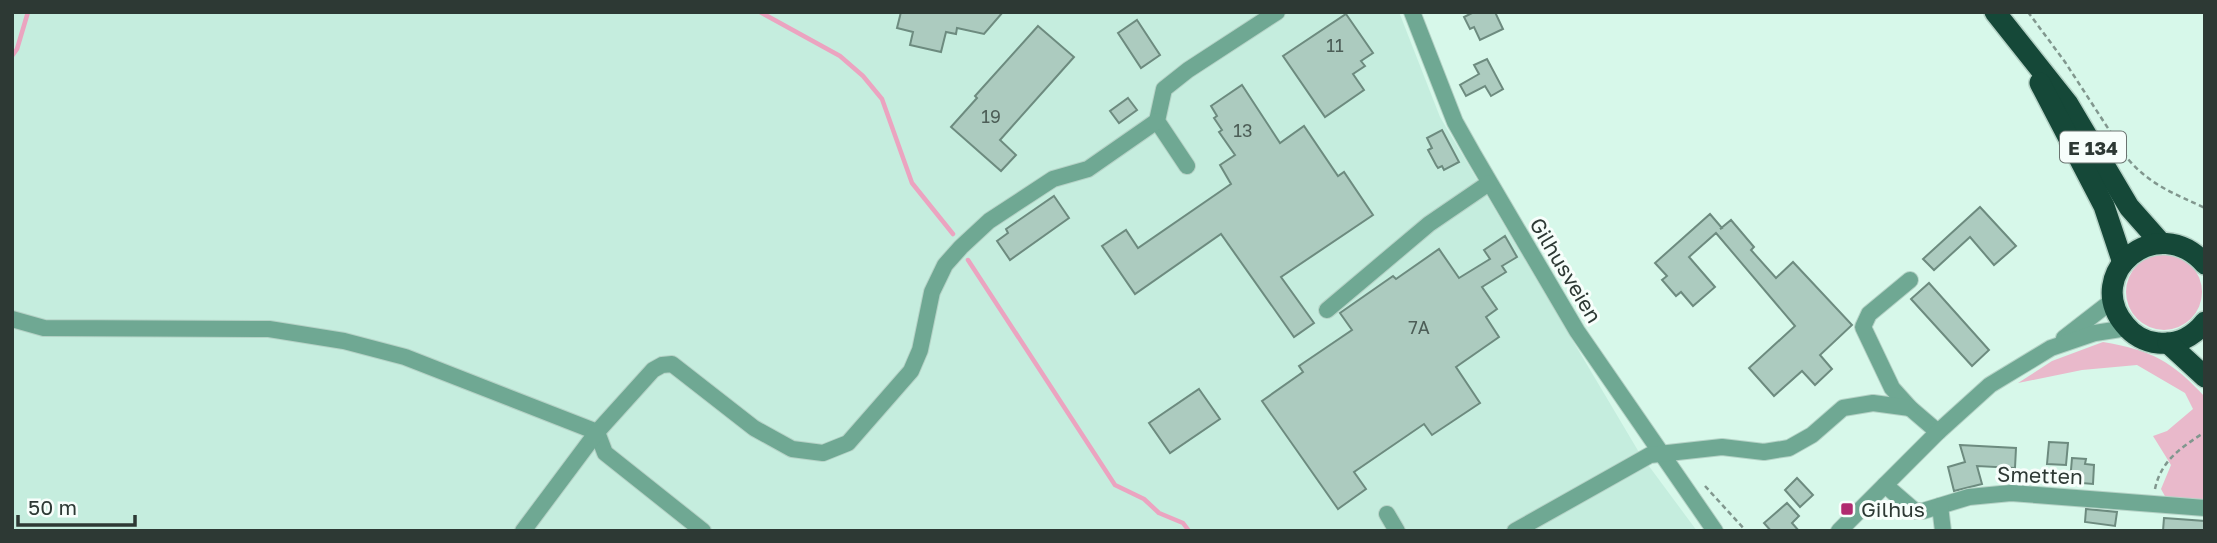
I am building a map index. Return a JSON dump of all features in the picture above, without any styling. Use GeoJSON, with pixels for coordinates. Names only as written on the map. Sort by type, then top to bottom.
{"type":"FeatureCollection","features":[{"type":"Feature","properties":{"kind":"highway","name":"E 134"},"geometry":{"type":"LineString","coordinates":[[1995,12],[2068,104],[2129,207],[2160,242],[2184,247],[2205,264]]}},
{"type":"Feature","properties":{"kind":"highway","name":"E 134"},"geometry":{"type":"LineString","coordinates":[[2025,52],[2104,206],[2123,263]]}},
{"type":"Feature","properties":{"kind":"highway"},"geometry":{"type":"LineString","coordinates":[[2160,242],[2139,249],[2123,263],[2115,280],[2113,300],[2118,315],[2127,328],[2148,341],[2168,344],[2191,336],[2205,322]]}},
{"type":"Feature","properties":{"kind":"highway"},"geometry":{"type":"LineString","coordinates":[[2168,344],[2205,377]]}},
{"type":"Feature","properties":{"kind":"street"},"geometry":{"type":"LineString","coordinates":[[523,531],[597,432],[653,370],[662,365],[672,364],[754,428],[792,449],[823,453],[848,443],[911,371],[920,350],[932,292],[945,265],[961,247],[989,221],[1053,179],[1088,169],[1157,121],[1164,89],[1188,70],[1277,12]]}},
{"type":"Feature","properties":{"kind":"street","name":"Gilhusveien"},"geometry":{"type":"LineString","coordinates":[[1412,12],[1455,122],[1489,183],[1577,331],[1715,531]]}},
{"type":"Feature","properties":{"kind":"street"},"geometry":{"type":"LineString","coordinates":[[1157,121],[1187,166]]}},
{"type":"Feature","properties":{"kind":"street"},"geometry":{"type":"LineString","coordinates":[[1328,310],[1429,224],[1489,183]]}},
{"type":"Feature","properties":{"kind":"street"},"geometry":{"type":"LineString","coordinates":[[1910,280],[1869,314],[1863,327],[1892,388],[1938,432]]}},
{"type":"Feature","properties":{"kind":"street"},"geometry":{"type":"LineString","coordinates":[[1839,531],[1938,432],[1990,385],[2051,348],[2113,300]]}},
{"type":"Feature","properties":{"kind":"street"},"geometry":{"type":"LineString","coordinates":[[12,319],[44,328],[269,329],[344,341],[405,357],[597,432]]}},
{"type":"Feature","properties":{"kind":"street"},"geometry":{"type":"LineString","coordinates":[[2051,348],[2095,334],[2127,328]]}},
{"type":"Feature","properties":{"kind":"street"},"geometry":{"type":"LineString","coordinates":[[1515,531],[1650,455],[1722,447],[1765,452],[1789,448],[1812,435],[1843,408],[1872,403],[1910,408]]}},
{"type":"Feature","properties":{"kind":"street"},"geometry":{"type":"LineString","coordinates":[[597,432],[604,453],[703,531]]}},
{"type":"Feature","properties":{"kind":"street","name":"Smetten"},"geometry":{"type":"LineString","coordinates":[[1885,485],[1911,510],[1923,511],[1990,493],[2038,494],[2205,508]]}},
{"type":"Feature","properties":{"kind":"street"},"geometry":{"type":"LineString","coordinates":[[1940,506],[1943,531]]}},
{"type":"Feature","properties":{"kind":"street"},"geometry":{"type":"LineString","coordinates":[[1387,514],[1397,531]]}},
{"type":"Feature","properties":{"kind":"path"},"geometry":{"type":"LineString","coordinates":[[2028,12],[2137,170],[2166,192],[2205,208]]}},
{"type":"Feature","properties":{"kind":"path"},"geometry":{"type":"LineString","coordinates":[[2153,503],[2155,485],[2164,466],[2175,452],[2205,432]]}},
{"type":"Feature","properties":{"kind":"path"},"geometry":{"type":"LineString","coordinates":[[1701,482],[1745,530]]}},
{"type":"Feature","properties":{"kind":"shaded area"},"geometry":{"type":"Polygon","coordinates":[[[12,12],[1399,12],[1440,117],[1640,454],[1697,531],[12,531],[12,12]]]}},
{"type":"Feature","properties":{"kind":"shaded area"},"geometry":{"type":"Polygon","coordinates":[[[2164,254],[2178,257],[2191,265],[2199,278],[2202,292],[2199,306],[2191,319],[2178,327],[2164,330],[2150,327],[2137,319],[2129,306],[2126,292],[2129,278],[2137,265],[2150,257],[2164,254]]]}},
{"type":"Feature","properties":{"kind":"shaded area"},"geometry":{"type":"Polygon","coordinates":[[[2103,342],[2135,349],[2160,359],[2182,374],[2205,397],[2205,503],[2166,498],[2161,489],[2171,465],[2153,436],[2167,431],[2193,409],[2185,393],[2137,365],[2082,370],[2018,383],[2052,361],[2103,342]]]}},
{"type":"Feature","properties":{"kind":"building"},"geometry":{"type":"Polygon","coordinates":[[[901,12],[1003,12],[984,34],[957,28],[956,34],[946,32],[941,52],[910,45],[913,32],[897,28],[901,12]]]}},
{"type":"Feature","properties":{"kind":"building"},"geometry":{"type":"Polygon","coordinates":[[[1474,12],[1495,12],[1503,29],[1480,40],[1474,27],[1470,29],[1464,17],[1474,12]]]}},
{"type":"Feature","properties":{"kind":"building"},"geometry":{"type":"Polygon","coordinates":[[[1346,14],[1373,53],[1361,61],[1365,66],[1353,74],[1364,90],[1325,117],[1283,56],[1346,14]]]}},
{"type":"Feature","properties":{"kind":"building"},"geometry":{"type":"Polygon","coordinates":[[[1137,20],[1160,55],[1141,68],[1118,33],[1137,20]]]}},
{"type":"Feature","properties":{"kind":"building"},"geometry":{"type":"Polygon","coordinates":[[[1038,26],[1074,57],[1000,140],[1016,155],[1001,171],[951,127],[1038,26]]]}},
{"type":"Feature","properties":{"kind":"building"},"geometry":{"type":"Polygon","coordinates":[[[1487,59],[1503,89],[1491,96],[1485,86],[1466,96],[1460,85],[1479,74],[1474,65],[1487,59]]]}},
{"type":"Feature","properties":{"kind":"building"},"geometry":{"type":"Polygon","coordinates":[[[1242,85],[1280,143],[1304,126],[1338,176],[1344,172],[1373,215],[1281,277],[1314,323],[1294,337],[1221,234],[1135,294],[1102,246],[1126,230],[1138,248],[1231,184],[1220,165],[1235,155],[1219,132],[1222,130],[1214,118],[1217,116],[1211,106],[1242,85]]]}},
{"type":"Feature","properties":{"kind":"building"},"geometry":{"type":"Polygon","coordinates":[[[1128,98],[1137,110],[1119,123],[1110,111],[1128,98]]]}},
{"type":"Feature","properties":{"kind":"building"},"geometry":{"type":"Polygon","coordinates":[[[1442,130],[1459,162],[1444,170],[1442,166],[1438,168],[1428,150],[1432,148],[1427,138],[1442,130]]]}},
{"type":"Feature","properties":{"kind":"building"},"geometry":{"type":"Polygon","coordinates":[[[1054,196],[1069,218],[1010,260],[997,241],[1008,233],[1006,229],[1054,196]]]}},
{"type":"Feature","properties":{"kind":"building"},"geometry":{"type":"Polygon","coordinates":[[[1980,207],[2016,246],[1994,265],[1970,237],[1934,270],[1923,259],[1980,207]]]}},
{"type":"Feature","properties":{"kind":"building"},"geometry":{"type":"Polygon","coordinates":[[[1710,214],[1722,228],[1731,220],[1754,247],[1751,250],[1776,278],[1793,262],[1852,325],[1820,355],[1832,369],[1815,385],[1802,371],[1774,396],[1749,368],[1795,326],[1716,233],[1689,257],[1715,287],[1693,306],[1681,292],[1676,296],[1662,280],[1667,276],[1655,263],[1710,214]]]}},
{"type":"Feature","properties":{"kind":"building"},"geometry":{"type":"Polygon","coordinates":[[[1505,236],[1517,257],[1502,266],[1506,272],[1482,287],[1497,309],[1486,317],[1499,337],[1456,367],[1480,403],[1432,435],[1424,424],[1354,472],[1366,489],[1338,509],[1262,401],[1303,372],[1299,366],[1352,330],[1340,313],[1393,276],[1396,279],[1439,249],[1459,278],[1490,259],[1484,250],[1505,236]]]}},
{"type":"Feature","properties":{"kind":"building"},"geometry":{"type":"Polygon","coordinates":[[[1929,283],[1989,350],[1972,366],[1911,299],[1929,283]]]}},
{"type":"Feature","properties":{"kind":"building"},"geometry":{"type":"Polygon","coordinates":[[[1199,389],[1220,419],[1170,453],[1149,423],[1199,389]]]}},
{"type":"Feature","properties":{"kind":"building"},"geometry":{"type":"Polygon","coordinates":[[[2049,442],[2068,443],[2066,465],[2047,464],[2049,442]]]}},
{"type":"Feature","properties":{"kind":"building"},"geometry":{"type":"Polygon","coordinates":[[[1960,445],[2016,448],[2015,468],[1977,466],[1982,484],[1954,491],[1948,467],[1965,462],[1960,445]]]}},
{"type":"Feature","properties":{"kind":"building"},"geometry":{"type":"Polygon","coordinates":[[[2072,458],[2086,459],[2085,464],[2094,465],[2093,484],[2070,482],[2072,458]]]}},
{"type":"Feature","properties":{"kind":"building"},"geometry":{"type":"Polygon","coordinates":[[[1797,478],[1813,495],[1800,507],[1785,490],[1797,478]]]}},
{"type":"Feature","properties":{"kind":"building"},"geometry":{"type":"Polygon","coordinates":[[[1787,503],[1799,516],[1792,523],[1799,531],[1771,531],[1764,523],[1787,503]]]}},
{"type":"Feature","properties":{"kind":"building"},"geometry":{"type":"Polygon","coordinates":[[[2086,509],[2117,512],[2115,526],[2085,522],[2086,509]]]}},
{"type":"Feature","properties":{"kind":"building"},"geometry":{"type":"Polygon","coordinates":[[[2164,518],[2205,521],[2205,531],[2163,531],[2164,518]]]}},
{"type":"Feature","properties":{"kind":"waterway"},"geometry":{"type":"LineString","coordinates":[[12,56],[17,49],[28,12]]}},
{"type":"Feature","properties":{"kind":"waterway"},"geometry":{"type":"LineString","coordinates":[[760,12],[840,56],[863,76],[882,99],[912,183],[953,234]]}},
{"type":"Feature","properties":{"kind":"waterway"},"geometry":{"type":"LineString","coordinates":[[968,260],[1115,485],[1144,499],[1159,513],[1183,523],[1189,531]]}},
{"type":"Feature","properties":{"kind":"place","name":"Gilhus"},"geometry":{"type":"Point","coordinates":[1847,509]}}]}
